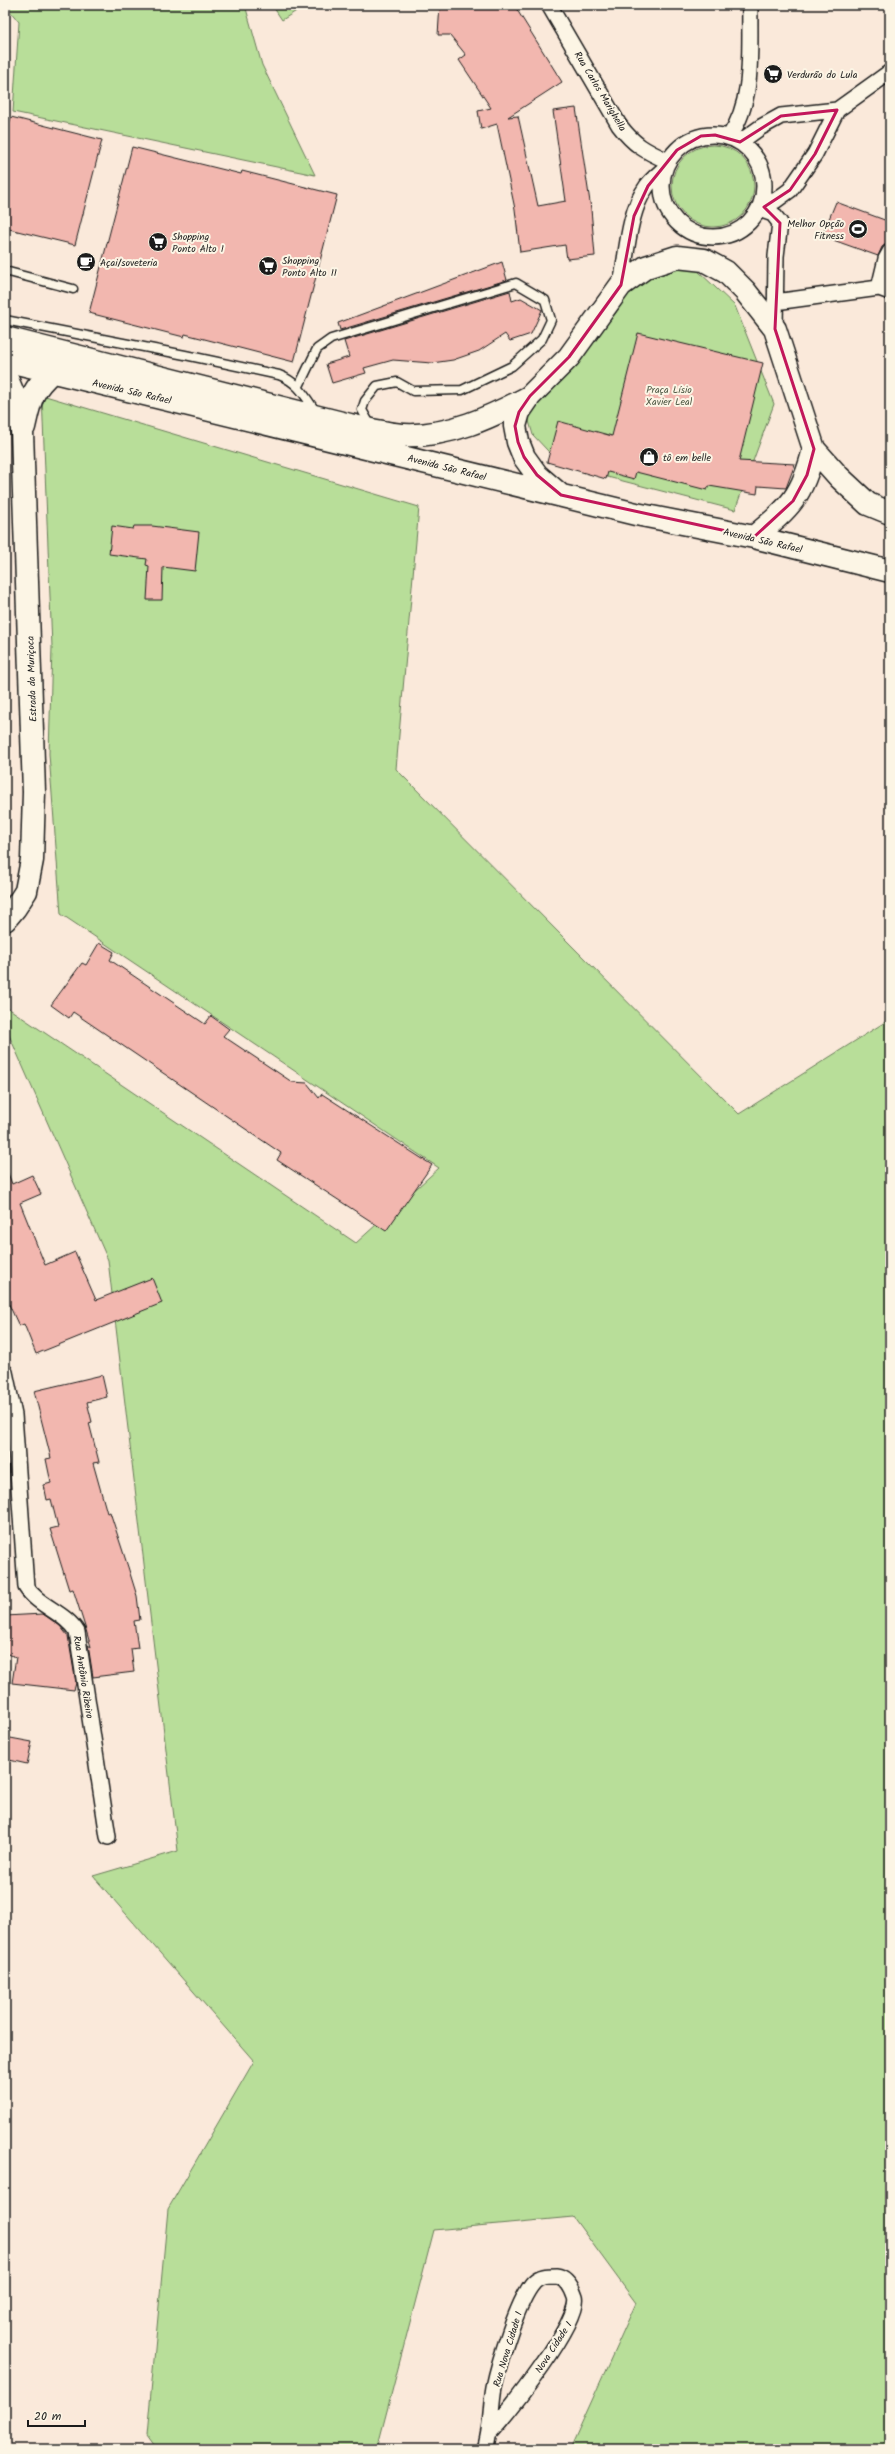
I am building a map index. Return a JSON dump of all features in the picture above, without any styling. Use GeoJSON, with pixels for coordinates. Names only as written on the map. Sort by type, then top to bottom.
{"type":"FeatureCollection","features":[{"type":"Feature","properties":{"kind":"main road"},"geometry":{"type":"LineString","coordinates":[[561,495],[537,475],[524,457],[518,442],[516,426],[519,412],[530,396],[569,357],[621,285],[646,267],[677,257],[704,260],[726,272],[745,291],[775,330],[814,449],[839,477],[868,504],[890,513]]}},
{"type":"Feature","properties":{"kind":"main road","name":"Avenida São Rafael"},"geometry":{"type":"LineString","coordinates":[[5,338],[373,430],[405,435],[452,429],[502,412],[530,396]]}},
{"type":"Feature","properties":{"kind":"main road","name":"Avenida São Rafael"},"geometry":{"type":"LineString","coordinates":[[5,360],[636,514],[754,537],[890,571]]}},
{"type":"Feature","properties":{"kind":"main road","name":"Estrada da Muriçoca"},"geometry":{"type":"LineString","coordinates":[[22,432],[31,394],[38,384],[52,372]]}},
{"type":"Feature","properties":{"kind":"main road","name":"Estrada da Muriçoca"},"geometry":{"type":"LineString","coordinates":[[5,374],[15,398],[22,432],[34,792],[32,860],[26,891],[16,908],[5,920]]}},
{"type":"Feature","properties":{"kind":"main road"},"geometry":{"type":"LineString","coordinates":[[754,537],[775,519],[801,489],[814,449]]}},
{"type":"Feature","properties":{"kind":"street","name":"Rua Carlos Marighella"},"geometry":{"type":"LineString","coordinates":[[549,5],[619,124],[631,141],[666,165]]}},
{"type":"Feature","properties":{"kind":"street"},"geometry":{"type":"LineString","coordinates":[[735,140],[746,97],[750,5]]}},
{"type":"Feature","properties":{"kind":"street"},"geometry":{"type":"LineString","coordinates":[[760,205],[775,201],[790,190],[815,154],[837,110],[890,72]]}},
{"type":"Feature","properties":{"kind":"street"},"geometry":{"type":"LineString","coordinates":[[735,140],[781,116],[837,110]]}},
{"type":"Feature","properties":{"kind":"street"},"geometry":{"type":"LineString","coordinates":[[621,285],[634,216],[639,201],[648,186],[666,165],[676,150],[701,136],[735,140],[753,154],[761,168],[764,184],[760,205],[751,221],[740,230],[727,236],[713,238],[698,236],[686,230],[675,221],[667,210],[662,196],[662,182],[666,165]]}},
{"type":"Feature","properties":{"kind":"street"},"geometry":{"type":"LineString","coordinates":[[760,205],[773,214],[780,223],[775,302],[775,330]]}},
{"type":"Feature","properties":{"kind":"street"},"geometry":{"type":"LineString","coordinates":[[775,302],[884,290],[886,259],[890,252]]}},
{"type":"Feature","properties":{"kind":"street","name":"Rua Antônio Ribeiro"},"geometry":{"type":"LineString","coordinates":[[5,1372],[14,1415],[26,1587],[32,1595],[70,1620],[77,1632],[108,1837]]}},
{"type":"Feature","properties":{"kind":"street","name":"Nova Cidade I"},"geometry":{"type":"LineString","coordinates":[[491,2431],[519,2399],[571,2321],[576,2308],[576,2299],[571,2287],[559,2276],[545,2275],[534,2281],[523,2297]]}},
{"type":"Feature","properties":{"kind":"street","name":"Rua Nova Cidade I"},"geometry":{"type":"LineString","coordinates":[[485,2449],[491,2431],[495,2385],[523,2297]]}},
{"type":"Feature","properties":{"kind":"lane"},"geometry":{"type":"LineString","coordinates":[[5,271],[73,288]]}},
{"type":"Feature","properties":{"kind":"lane"},"geometry":{"type":"LineString","coordinates":[[299,386],[317,349],[331,339],[516,283],[545,300],[551,320],[542,339],[512,366],[462,390],[413,391],[397,382],[377,386],[365,401],[362,410],[373,430]]}},
{"type":"Feature","properties":{"kind":"lane"},"geometry":{"type":"LineString","coordinates":[[5,320],[291,379],[299,386],[320,417]]}},
{"type":"Feature","properties":{"kind":"highlighted area"},"geometry":{"type":"Polygon","coordinates":[[[837,110],[815,154],[790,190],[764,207],[780,223],[775,329],[814,449],[807,475],[793,501],[754,537],[561,495],[537,475],[524,457],[518,442],[515,426],[519,412],[530,396],[569,357],[621,285],[634,216],[648,186],[677,150],[701,136],[715,135],[740,142],[781,116],[837,110]]]}},
{"type":"Feature","properties":{"kind":"green space"},"geometry":{"type":"Polygon","coordinates":[[[5,5],[245,5],[262,65],[315,175],[13,112],[19,22],[5,5]]]}},
{"type":"Feature","properties":{"kind":"green space"},"geometry":{"type":"Polygon","coordinates":[[[272,5],[306,5],[282,20],[272,5]]]}},
{"type":"Feature","properties":{"kind":"green space"},"geometry":{"type":"Polygon","coordinates":[[[713,145],[729,148],[742,157],[751,170],[754,186],[751,202],[742,215],[729,224],[713,227],[697,224],[684,215],[675,202],[672,186],[675,170],[684,157],[697,148],[713,145]]]}},
{"type":"Feature","properties":{"kind":"green space","name":"Praça Lísio Xavier Leal"},"geometry":{"type":"Polygon","coordinates":[[[664,267],[697,270],[735,306],[774,404],[735,510],[561,465],[533,435],[527,414],[615,314],[631,290],[664,267]]]}},
{"type":"Feature","properties":{"kind":"green space"},"geometry":{"type":"Polygon","coordinates":[[[42,395],[419,507],[396,769],[739,1114],[890,1019],[890,2449],[570,2449],[636,2303],[573,2217],[434,2230],[377,2449],[157,2449],[147,2435],[168,2209],[254,2061],[93,1876],[178,1851],[108,1260],[5,1026],[5,1006],[356,1243],[439,1168],[61,914],[49,754],[52,647],[42,395]]]}},
{"type":"Feature","properties":{"kind":"building"},"geometry":{"type":"Polygon","coordinates":[[[440,5],[514,5],[562,82],[508,117],[518,116],[538,206],[566,201],[553,111],[576,108],[591,209],[595,256],[567,259],[565,245],[520,252],[515,209],[497,124],[481,129],[478,111],[491,108],[459,60],[466,55],[450,35],[438,35],[440,5]]]}},
{"type":"Feature","properties":{"kind":"building"},"geometry":{"type":"Polygon","coordinates":[[[11,117],[102,140],[75,245],[5,228],[5,141],[11,117]]]}},
{"type":"Feature","properties":{"kind":"building"},"geometry":{"type":"Polygon","coordinates":[[[132,147],[241,174],[242,171],[337,195],[294,362],[185,334],[184,337],[89,313],[132,147]]]}},
{"type":"Feature","properties":{"kind":"building","name":"Melhor Opção Fitness"},"geometry":{"type":"Polygon","coordinates":[[[836,202],[890,222],[890,241],[882,247],[878,256],[822,236],[836,202]]]}},
{"type":"Feature","properties":{"kind":"building"},"geometry":{"type":"Polygon","coordinates":[[[502,262],[507,280],[340,330],[338,323],[502,262]]]}},
{"type":"Feature","properties":{"kind":"building"},"geometry":{"type":"Polygon","coordinates":[[[510,291],[512,301],[521,298],[542,310],[531,334],[510,341],[505,334],[479,351],[453,360],[432,363],[393,360],[364,368],[366,373],[332,383],[326,364],[349,357],[344,341],[510,291]]]}},
{"type":"Feature","properties":{"kind":"building"},"geometry":{"type":"Polygon","coordinates":[[[638,333],[763,363],[739,461],[795,464],[786,488],[758,486],[757,494],[709,486],[707,490],[636,472],[634,479],[608,472],[606,479],[547,462],[558,421],[612,436],[638,333]]]}},
{"type":"Feature","properties":{"kind":"building"},"geometry":{"type":"Polygon","coordinates":[[[112,526],[133,529],[134,526],[152,526],[199,532],[195,571],[163,567],[162,600],[147,600],[149,566],[146,565],[147,559],[109,554],[112,526]]]}},
{"type":"Feature","properties":{"kind":"building"},"geometry":{"type":"Polygon","coordinates":[[[99,943],[114,952],[110,960],[205,1024],[211,1016],[229,1029],[223,1036],[292,1082],[307,1083],[319,1098],[322,1094],[432,1165],[386,1231],[277,1160],[281,1153],[73,1012],[69,1018],[51,1005],[82,963],[86,965],[99,943]]]}},
{"type":"Feature","properties":{"kind":"building"},"geometry":{"type":"Polygon","coordinates":[[[6,1168],[12,1184],[32,1175],[41,1194],[20,1203],[45,1265],[75,1252],[96,1300],[152,1278],[162,1303],[36,1354],[24,1324],[19,1326],[5,1296],[6,1168]]]}},
{"type":"Feature","properties":{"kind":"building"},"geometry":{"type":"Polygon","coordinates":[[[102,1375],[107,1397],[87,1402],[92,1422],[89,1423],[99,1462],[93,1463],[107,1513],[110,1512],[137,1596],[140,1620],[134,1621],[138,1648],[131,1649],[134,1672],[93,1677],[88,1645],[91,1647],[73,1589],[69,1590],[50,1529],[58,1527],[51,1499],[47,1500],[44,1485],[51,1483],[46,1459],[51,1458],[34,1391],[102,1375]]]}},
{"type":"Feature","properties":{"kind":"building"},"geometry":{"type":"Polygon","coordinates":[[[43,1614],[60,1626],[68,1636],[76,1683],[74,1690],[12,1683],[16,1657],[5,1653],[5,1616],[43,1614]]]}},
{"type":"Feature","properties":{"kind":"building"},"geometry":{"type":"Polygon","coordinates":[[[5,1737],[32,1742],[27,1764],[5,1759],[5,1737]]]}},
{"type":"Feature","properties":{"kind":"place","name":"Verdurão do Lula"},"geometry":{"type":"Point","coordinates":[773,74]}},
{"type":"Feature","properties":{"kind":"place","name":"Melhor Opção Fitness"},"geometry":{"type":"Point","coordinates":[858,229]}},
{"type":"Feature","properties":{"kind":"place","name":"Shopping Ponto Alto I"},"geometry":{"type":"Point","coordinates":[158,242]}},
{"type":"Feature","properties":{"kind":"place","name":"Açai/soveteria"},"geometry":{"type":"Point","coordinates":[86,262]}},
{"type":"Feature","properties":{"kind":"place","name":"Shopping Ponto Alto II"},"geometry":{"type":"Point","coordinates":[268,266]}},
{"type":"Feature","properties":{"kind":"place","name":"tô em belle"},"geometry":{"type":"Point","coordinates":[649,457]}}]}
